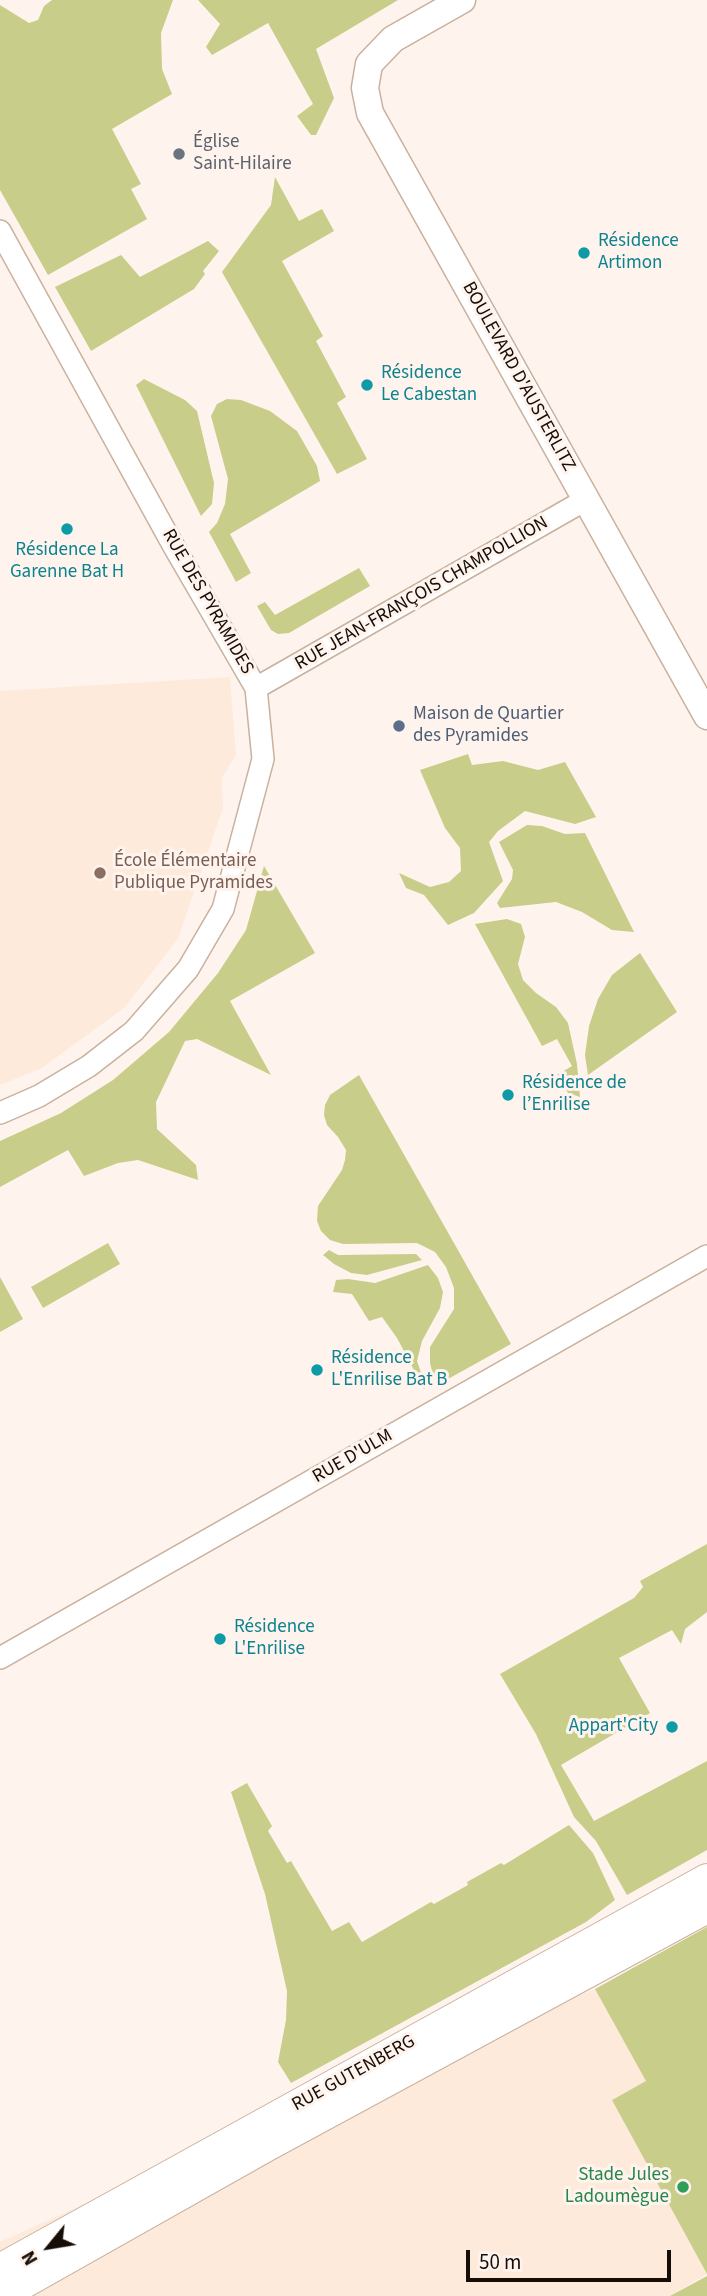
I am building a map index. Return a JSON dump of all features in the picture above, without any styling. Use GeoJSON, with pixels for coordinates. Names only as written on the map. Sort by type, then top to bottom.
{"type":"FeatureCollection","features":[{"type":"Feature","properties":{"kind":"main road","name":"RUE GUTENBERG"},"geometry":{"type":"LineString","coordinates":[[0,2269],[707,1879]]}},
{"type":"Feature","properties":{"kind":"main road","name":"RUE GUTENBERG"},"geometry":{"type":"LineString","coordinates":[[1,2296],[267,2146],[707,1908]]}},
{"type":"Feature","properties":{"kind":"street","name":"BOULEVARD D'AUSTERLITZ"},"geometry":{"type":"LineString","coordinates":[[462,0],[393,39],[369,64],[365,88],[370,113],[707,716]]}},
{"type":"Feature","properties":{"kind":"street","name":"RUE DES PYRAMIDES"},"geometry":{"type":"LineString","coordinates":[[0,231],[173,545],[256,688],[263,759],[223,909],[188,969],[134,1031],[89,1066],[39,1096],[0,1113]]}},
{"type":"Feature","properties":{"kind":"street","name":"RUE JEAN-FRANÇOIS CHAMPOLLION"},"geometry":{"type":"LineString","coordinates":[[256,688],[587,499]]}},
{"type":"Feature","properties":{"kind":"street","name":"RUE D'ULM"},"geometry":{"type":"LineString","coordinates":[[0,1658],[707,1256]]}},
{"type":"Feature","properties":{"kind":"shaded area","name":"École Élémentaire Publique Pyramides"},"geometry":{"type":"Polygon","coordinates":[[[230,677],[236,755],[222,778],[223,808],[178,939],[124,1008],[42,1068],[0,1085],[0,691],[230,677]]]}},
{"type":"Feature","properties":{"kind":"shaded area"},"geometry":{"type":"Polygon","coordinates":[[[595,1989],[647,2081],[613,2099],[707,2274],[670,2296],[0,2296],[0,2242],[215,2145],[595,1989]]]}},
{"type":"Feature","properties":{"kind":"green space"},"geometry":{"type":"Polygon","coordinates":[[[52,0],[173,0],[161,33],[162,69],[172,94],[112,129],[141,184],[131,189],[147,219],[48,275],[0,190],[0,5],[29,23],[38,20],[44,6],[52,0]]]}},
{"type":"Feature","properties":{"kind":"green space"},"geometry":{"type":"Polygon","coordinates":[[[198,0],[398,0],[316,49],[334,98],[316,135],[311,135],[297,116],[313,104],[268,23],[212,55],[206,47],[220,24],[198,0]]]}},
{"type":"Feature","properties":{"kind":"green space"},"geometry":{"type":"Polygon","coordinates":[[[275,177],[299,221],[322,209],[334,231],[282,261],[323,336],[316,341],[346,397],[337,403],[367,459],[337,474],[222,272],[271,205],[275,177]]]}},
{"type":"Feature","properties":{"kind":"green space"},"geometry":{"type":"Polygon","coordinates":[[[208,241],[219,251],[203,271],[205,274],[194,289],[91,351],[55,287],[121,255],[140,277],[208,241]]]}},
{"type":"Feature","properties":{"kind":"green space"},"geometry":{"type":"Polygon","coordinates":[[[144,379],[185,400],[197,411],[214,483],[212,504],[201,516],[136,385],[144,379]]]}},
{"type":"Feature","properties":{"kind":"green space"},"geometry":{"type":"Polygon","coordinates":[[[227,399],[241,400],[270,411],[297,431],[317,466],[320,481],[230,534],[251,573],[236,582],[209,532],[217,523],[225,504],[228,479],[211,416],[217,404],[227,399]]]}},
{"type":"Feature","properties":{"kind":"green space"},"geometry":{"type":"Polygon","coordinates":[[[359,568],[370,586],[289,633],[278,634],[271,630],[257,606],[265,602],[275,615],[359,568]]]}},
{"type":"Feature","properties":{"kind":"green space"},"geometry":{"type":"Polygon","coordinates":[[[468,754],[472,765],[503,761],[538,770],[565,762],[596,817],[575,824],[525,811],[498,831],[489,842],[503,881],[474,913],[448,925],[424,895],[406,888],[399,873],[430,887],[449,882],[461,871],[460,848],[445,828],[420,770],[468,754]]]}},
{"type":"Feature","properties":{"kind":"green space"},"geometry":{"type":"Polygon","coordinates":[[[527,825],[542,826],[565,834],[585,833],[634,932],[612,930],[582,912],[556,902],[500,908],[497,903],[512,879],[513,870],[499,842],[527,825]]]}},
{"type":"Feature","properties":{"kind":"green space"},"geometry":{"type":"Polygon","coordinates":[[[264,866],[315,953],[230,1001],[271,1075],[197,1039],[185,1041],[156,1102],[157,1129],[196,1165],[198,1180],[138,1160],[118,1163],[84,1176],[68,1150],[0,1187],[0,1141],[61,1113],[113,1080],[169,1032],[218,973],[246,930],[264,866]]]}},
{"type":"Feature","properties":{"kind":"green space"},"geometry":{"type":"Polygon","coordinates":[[[507,919],[521,924],[525,937],[518,964],[523,980],[556,1007],[568,1023],[577,1064],[580,1097],[568,1093],[557,1075],[572,1066],[557,1039],[542,1046],[475,924],[507,919]]]}},
{"type":"Feature","properties":{"kind":"green space"},"geometry":{"type":"Polygon","coordinates":[[[640,953],[677,1012],[588,1075],[585,1055],[589,1026],[598,999],[612,975],[640,953]]]}},
{"type":"Feature","properties":{"kind":"green space"},"geometry":{"type":"Polygon","coordinates":[[[359,1075],[511,1344],[439,1384],[430,1363],[430,1347],[454,1309],[454,1288],[446,1267],[435,1252],[417,1243],[343,1244],[330,1240],[321,1231],[317,1221],[318,1206],[342,1170],[346,1150],[327,1125],[325,1105],[330,1095],[359,1075]]]}},
{"type":"Feature","properties":{"kind":"green space"},"geometry":{"type":"Polygon","coordinates":[[[108,1243],[120,1264],[43,1308],[31,1287],[108,1243]]]}},
{"type":"Feature","properties":{"kind":"green space"},"geometry":{"type":"Polygon","coordinates":[[[329,1250],[338,1255],[416,1254],[422,1260],[367,1275],[351,1273],[334,1264],[323,1255],[329,1250]]]}},
{"type":"Feature","properties":{"kind":"green space"},"geometry":{"type":"Polygon","coordinates":[[[428,1265],[438,1278],[443,1292],[440,1308],[422,1341],[417,1361],[426,1387],[424,1389],[397,1338],[382,1317],[369,1321],[352,1294],[333,1292],[336,1280],[375,1283],[428,1265]]]}},
{"type":"Feature","properties":{"kind":"green space"},"geometry":{"type":"Polygon","coordinates":[[[0,1277],[23,1319],[0,1332],[0,1277]]]}},
{"type":"Feature","properties":{"kind":"green space"},"geometry":{"type":"Polygon","coordinates":[[[707,1544],[707,1612],[685,1629],[681,1644],[672,1630],[619,1658],[650,1713],[561,1765],[594,1821],[707,1761],[707,1850],[627,1895],[596,1841],[574,1817],[536,1734],[500,1674],[634,1598],[643,1587],[640,1581],[707,1544]]]}},
{"type":"Feature","properties":{"kind":"green space"},"geometry":{"type":"Polygon","coordinates":[[[247,1783],[272,1826],[268,1831],[287,1863],[291,1861],[332,1931],[349,1922],[362,1942],[431,1902],[434,1904],[468,1885],[467,1882],[501,1863],[504,1865],[569,1825],[593,1853],[615,1900],[586,1922],[291,2083],[278,2062],[286,2020],[287,1991],[265,1894],[231,1792],[247,1783]]]}},
{"type":"Feature","properties":{"kind":"green space","name":"Stade Jules Ladoumègue"},"geometry":{"type":"Polygon","coordinates":[[[707,1927],[707,2274],[612,2100],[646,2081],[595,1989],[707,1927]]]}},
{"type":"Feature","properties":{"kind":"green space"},"geometry":{"type":"Polygon","coordinates":[[[707,2276],[707,2296],[670,2296],[707,2276]]]}},
{"type":"Feature","properties":{"kind":"place","name":"Église Saint-Hilaire"},"geometry":{"type":"Point","coordinates":[179,154]}},
{"type":"Feature","properties":{"kind":"place","name":"Résidence Artimon"},"geometry":{"type":"Point","coordinates":[584,253]}},
{"type":"Feature","properties":{"kind":"place","name":"Résidence Le Cabestan"},"geometry":{"type":"Point","coordinates":[367,385]}},
{"type":"Feature","properties":{"kind":"place","name":"Résidence La Garenne Bat H"},"geometry":{"type":"Point","coordinates":[67,529]}},
{"type":"Feature","properties":{"kind":"place","name":"Maison de Quartier des Pyramides"},"geometry":{"type":"Point","coordinates":[399,726]}},
{"type":"Feature","properties":{"kind":"place","name":"École Élémentaire Publique Pyramides"},"geometry":{"type":"Point","coordinates":[100,873]}},
{"type":"Feature","properties":{"kind":"place","name":"Résidence de l’Enrilise"},"geometry":{"type":"Point","coordinates":[508,1095]}},
{"type":"Feature","properties":{"kind":"place","name":"Résidence L'Enrilise Bat B"},"geometry":{"type":"Point","coordinates":[317,1370]}},
{"type":"Feature","properties":{"kind":"place","name":"Résidence L'Enrilise"},"geometry":{"type":"Point","coordinates":[220,1639]}},
{"type":"Feature","properties":{"kind":"place","name":"Appart'City"},"geometry":{"type":"Point","coordinates":[672,1727]}},
{"type":"Feature","properties":{"kind":"place","name":"Stade Jules Ladoumègue"},"geometry":{"type":"Point","coordinates":[683,2187]}}]}
